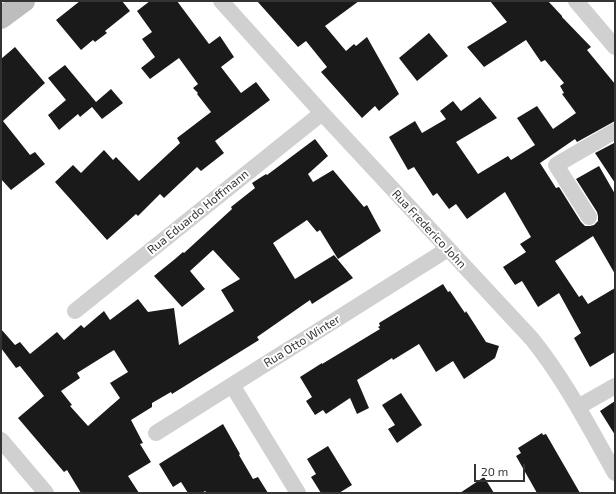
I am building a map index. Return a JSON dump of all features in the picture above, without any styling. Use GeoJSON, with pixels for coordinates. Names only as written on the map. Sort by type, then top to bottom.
{"type":"FeatureCollection","features":[{"type":"Feature","properties":{"kind":"street"},"geometry":{"type":"LineString","coordinates":[[1,18],[24,1]]}},
{"type":"Feature","properties":{"kind":"street","name":"Rua Frederico John"},"geometry":{"type":"LineString","coordinates":[[221,1],[322,113],[536,344],[578,407],[615,473]]}},
{"type":"Feature","properties":{"kind":"street"},"geometry":{"type":"LineString","coordinates":[[576,1],[615,47]]}},
{"type":"Feature","properties":{"kind":"street","name":"Rua Eduardo Hoffmann"},"geometry":{"type":"LineString","coordinates":[[75,311],[322,113]]}},
{"type":"Feature","properties":{"kind":"street"},"geometry":{"type":"LineString","coordinates":[[589,217],[556,165],[615,132]]}},
{"type":"Feature","properties":{"kind":"street","name":"Rua Otto Winter"},"geometry":{"type":"LineString","coordinates":[[156,433],[448,250]]}},
{"type":"Feature","properties":{"kind":"street"},"geometry":{"type":"LineString","coordinates":[[232,385],[298,493]]}},
{"type":"Feature","properties":{"kind":"street"},"geometry":{"type":"LineString","coordinates":[[578,407],[615,386]]}},
{"type":"Feature","properties":{"kind":"street"},"geometry":{"type":"LineString","coordinates":[[1,440],[46,493]]}},
{"type":"Feature","properties":{"kind":"building"},"geometry":{"type":"Polygon","coordinates":[[[80,1],[122,1],[130,11],[105,31],[107,33],[95,42],[93,40],[81,50],[56,20],[80,1]]]}},
{"type":"Feature","properties":{"kind":"building"},"geometry":{"type":"Polygon","coordinates":[[[150,1],[177,1],[209,44],[220,36],[234,57],[221,67],[241,93],[256,82],[270,100],[215,141],[224,153],[201,171],[197,167],[164,198],[160,194],[138,216],[136,214],[107,240],[55,182],[73,165],[81,173],[104,150],[113,160],[116,157],[139,181],[180,143],[177,138],[211,112],[193,88],[198,84],[179,58],[150,79],[141,68],[155,57],[142,39],[152,32],[137,11],[150,1]]]}},
{"type":"Feature","properties":{"kind":"building"},"geometry":{"type":"Polygon","coordinates":[[[257,1],[359,1],[325,26],[346,51],[354,44],[356,46],[367,37],[399,94],[379,111],[375,106],[362,118],[321,72],[327,67],[306,41],[298,47],[257,1]]]}},
{"type":"Feature","properties":{"kind":"building"},"geometry":{"type":"Polygon","coordinates":[[[490,1],[548,1],[591,47],[587,50],[615,84],[615,121],[577,142],[575,139],[540,163],[556,188],[559,187],[585,226],[594,225],[598,221],[598,216],[576,179],[599,166],[615,194],[615,274],[593,236],[555,261],[579,297],[582,295],[588,304],[615,288],[615,352],[590,367],[574,338],[581,333],[559,293],[538,307],[522,281],[515,285],[503,267],[526,252],[520,244],[531,237],[505,192],[467,219],[456,204],[449,209],[437,193],[433,196],[414,167],[408,170],[389,137],[415,121],[422,133],[446,119],[440,111],[453,101],[461,111],[480,97],[497,118],[456,142],[478,174],[508,156],[511,160],[535,145],[517,118],[537,106],[553,129],[576,113],[562,94],[564,93],[560,86],[564,83],[545,60],[541,62],[526,40],[484,67],[467,47],[507,22],[490,1]]]}},
{"type":"Feature","properties":{"kind":"building"},"geometry":{"type":"Polygon","coordinates":[[[429,33],[448,56],[417,81],[399,58],[429,33]]]}},
{"type":"Feature","properties":{"kind":"building"},"geometry":{"type":"Polygon","coordinates":[[[15,47],[45,83],[3,121],[30,155],[35,152],[45,164],[11,190],[1,179],[1,59],[15,47]]]}},
{"type":"Feature","properties":{"kind":"building"},"geometry":{"type":"Polygon","coordinates":[[[65,65],[96,102],[111,89],[123,103],[102,119],[92,107],[80,117],[78,114],[59,130],[48,115],[66,100],[48,78],[65,65]]]}},
{"type":"Feature","properties":{"kind":"building"},"geometry":{"type":"Polygon","coordinates":[[[315,139],[328,156],[308,174],[313,182],[333,170],[364,207],[367,205],[381,231],[338,259],[320,230],[317,232],[307,220],[273,243],[295,279],[334,255],[353,278],[312,304],[310,300],[257,337],[259,340],[172,394],[171,392],[152,403],[152,407],[131,420],[143,443],[140,444],[151,462],[128,476],[139,493],[81,493],[67,470],[64,472],[18,418],[44,396],[20,366],[16,368],[1,348],[1,329],[15,345],[20,342],[30,354],[57,332],[64,340],[81,325],[84,328],[104,311],[110,320],[138,299],[148,312],[174,308],[179,345],[234,311],[221,290],[240,279],[213,250],[190,271],[205,289],[182,307],[154,276],[183,252],[184,253],[232,209],[231,207],[255,188],[252,183],[266,174],[267,175],[315,139]],[[114,350],[77,373],[80,378],[61,391],[72,405],[70,406],[88,426],[120,398],[110,383],[128,372],[114,350]]]}},
{"type":"Feature","properties":{"kind":"building"},"geometry":{"type":"Polygon","coordinates":[[[614,143],[615,144],[615,183],[595,153],[614,143]]]}},
{"type":"Feature","properties":{"kind":"building"},"geometry":{"type":"Polygon","coordinates":[[[443,284],[448,292],[450,291],[465,313],[466,311],[486,342],[499,346],[495,358],[464,379],[453,361],[436,372],[419,344],[393,360],[392,358],[357,380],[369,408],[357,414],[350,398],[326,414],[323,410],[315,415],[306,401],[312,397],[300,377],[380,329],[378,327],[380,326],[379,323],[443,284]]]}},
{"type":"Feature","properties":{"kind":"building"},"geometry":{"type":"Polygon","coordinates":[[[401,393],[422,425],[397,443],[388,429],[395,425],[382,405],[401,393]]]}},
{"type":"Feature","properties":{"kind":"building"},"geometry":{"type":"Polygon","coordinates":[[[615,401],[615,435],[600,411],[615,401]]]}},
{"type":"Feature","properties":{"kind":"building"},"geometry":{"type":"Polygon","coordinates":[[[223,424],[253,479],[258,477],[268,493],[207,493],[205,491],[202,493],[188,493],[181,482],[173,487],[159,464],[223,424]]]}},
{"type":"Feature","properties":{"kind":"building"},"geometry":{"type":"Polygon","coordinates":[[[542,433],[543,435],[546,434],[580,493],[537,493],[516,456],[521,453],[518,448],[542,433]]]}},
{"type":"Feature","properties":{"kind":"building"},"geometry":{"type":"Polygon","coordinates":[[[328,446],[352,485],[339,493],[321,493],[311,477],[316,474],[307,459],[328,446]]]}},
{"type":"Feature","properties":{"kind":"building"},"geometry":{"type":"Polygon","coordinates":[[[484,477],[494,493],[460,493],[484,477]]]}}]}
